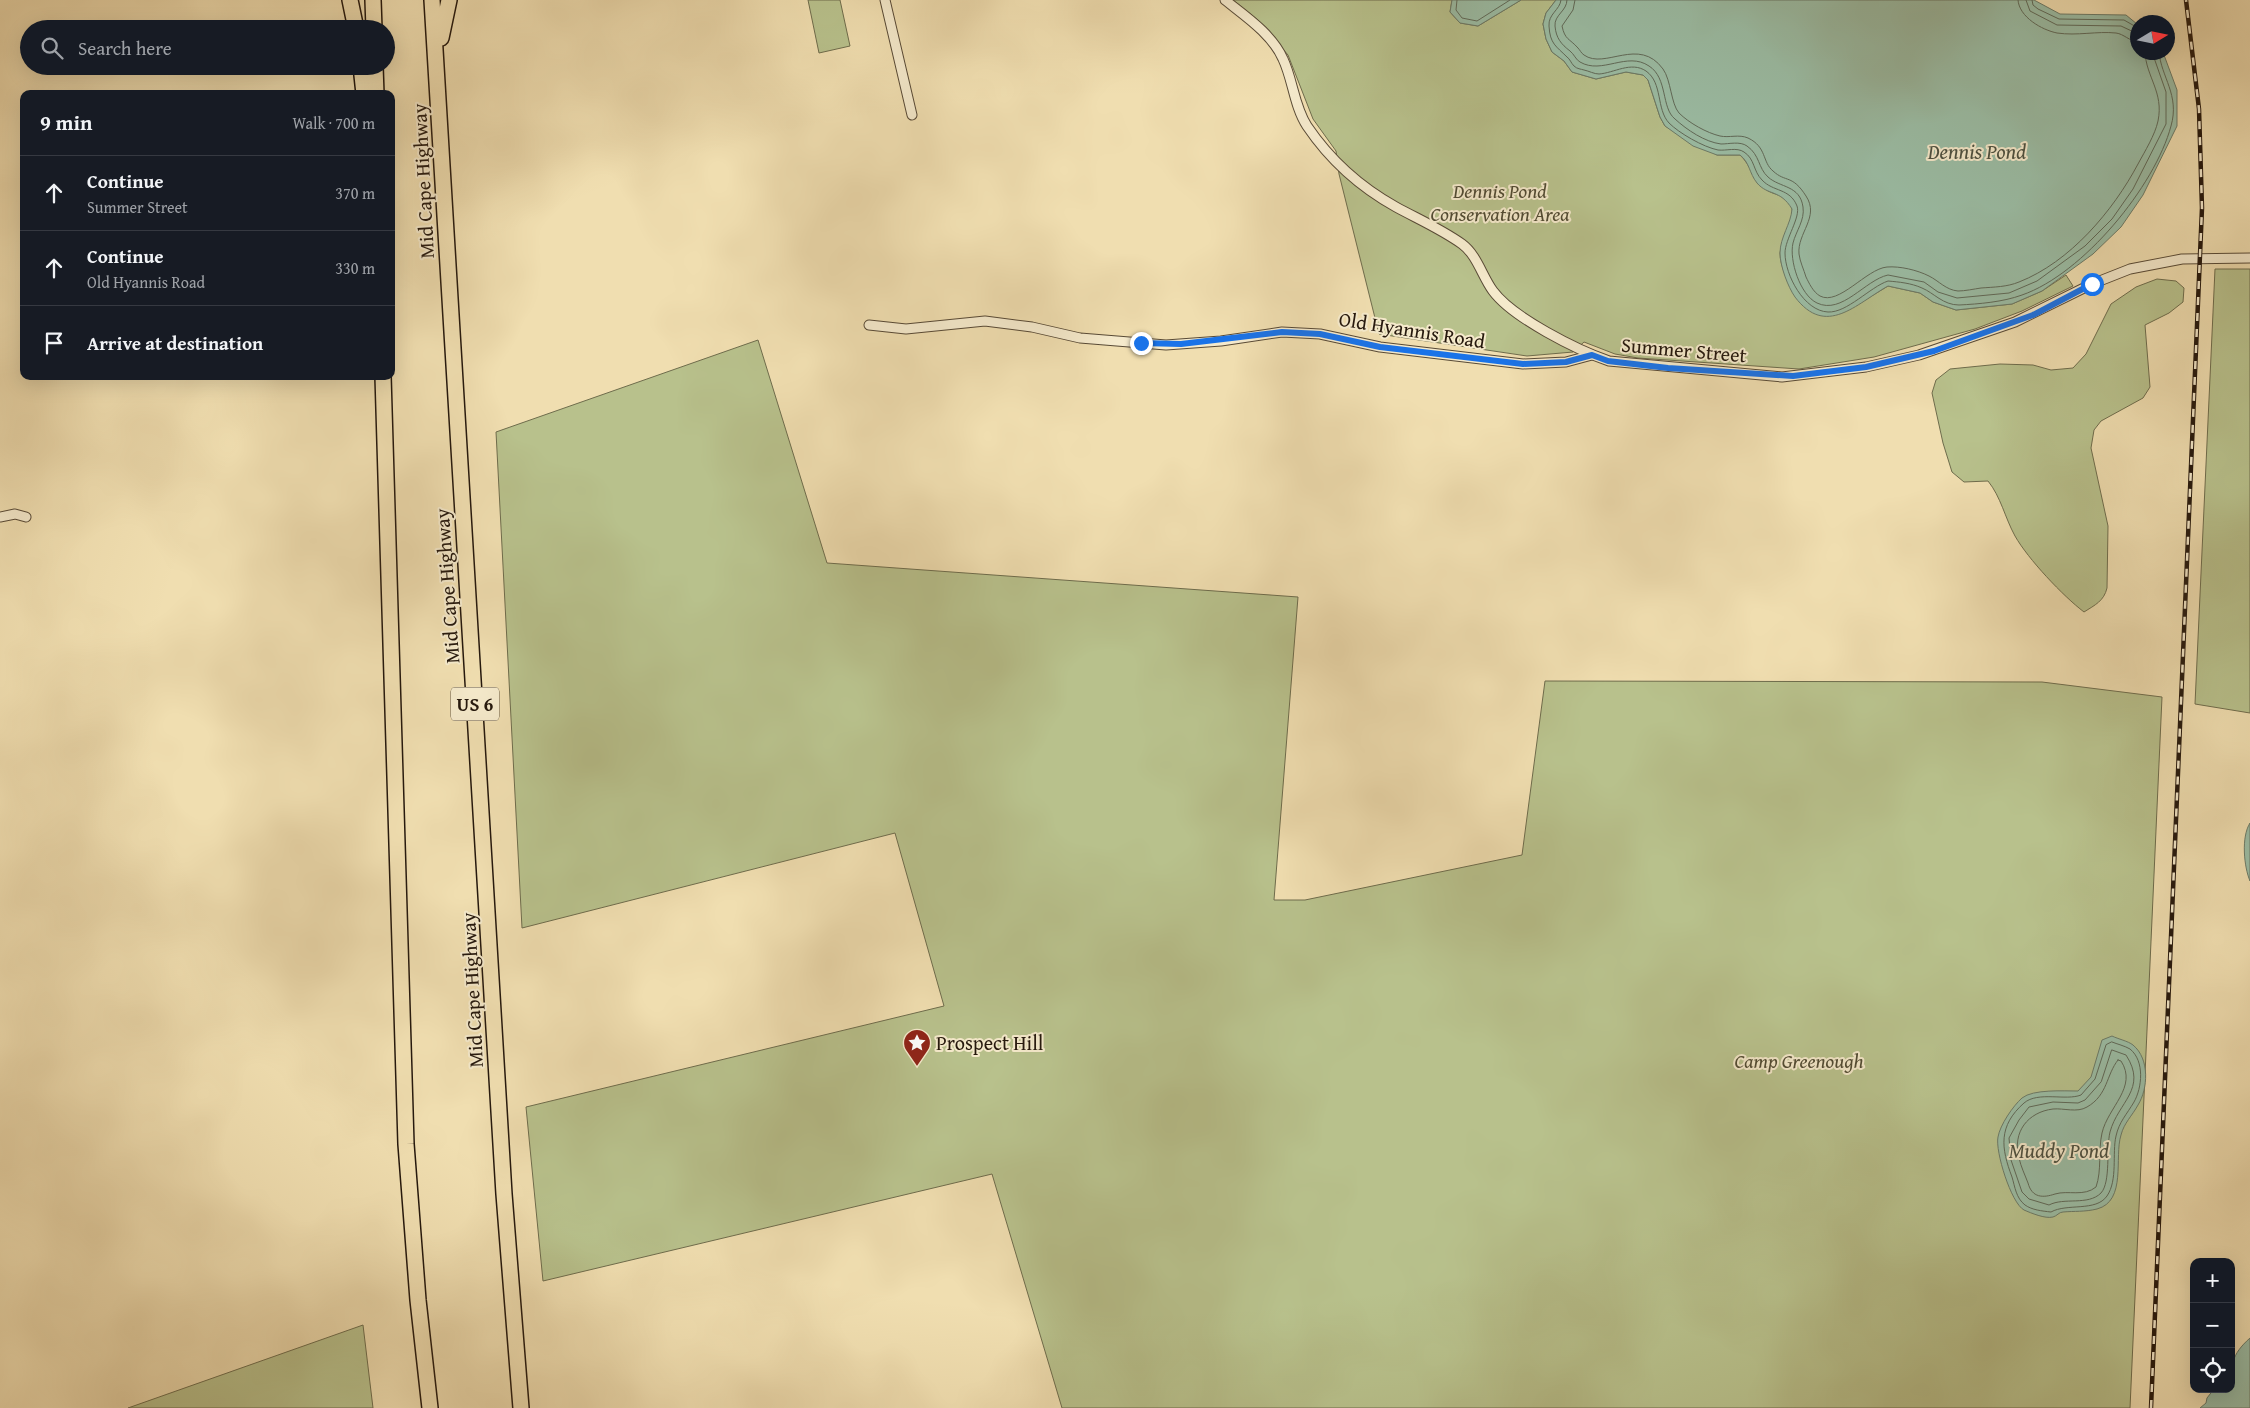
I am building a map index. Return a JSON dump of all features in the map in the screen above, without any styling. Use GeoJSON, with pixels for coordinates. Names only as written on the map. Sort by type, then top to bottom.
{"type":"FeatureCollection","features":[{"type":"Feature","properties":{"kind":"highway"},"geometry":{"type":"LineString","coordinates":[[350,0],[354,20]]}},
{"type":"Feature","properties":{"kind":"highway"},"geometry":{"type":"LineString","coordinates":[[373,0],[374,20]]}},
{"type":"Feature","properties":{"kind":"highway","name":"Mid Cape Highway"},"geometry":{"type":"LineString","coordinates":[[432,0],[510,1299],[521,1408]]}},
{"type":"Feature","properties":{"kind":"highway"},"geometry":{"type":"LineString","coordinates":[[437,69],[443,22],[449,0]]}},
{"type":"Feature","properties":{"kind":"highway"},"geometry":{"type":"LineString","coordinates":[[362,75],[364,90]]}},
{"type":"Feature","properties":{"kind":"highway"},"geometry":{"type":"LineString","coordinates":[[375,75],[376,90]]}},
{"type":"Feature","properties":{"kind":"highway"},"geometry":{"type":"LineString","coordinates":[[383,380],[406,1144],[417,1290],[430,1408]]}},
{"type":"Feature","properties":{"kind":"street"},"geometry":{"type":"LineString","coordinates":[[885,0],[912,115]]}},
{"type":"Feature","properties":{"kind":"street","name":"Summer Street"},"geometry":{"type":"LineString","coordinates":[[1225,0],[1255,24],[1275,46],[1283,58],[1299,111],[1306,126],[1340,168],[1378,196],[1442,230],[1466,247],[1492,290],[1516,312],[1592,355],[1608,361],[1782,377],[1858,368],[1919,355],[1957,344],[2033,315],[2092,284],[2130,269],[2182,259],[2250,258]]}},
{"type":"Feature","properties":{"kind":"street","name":"Old Hyannis Road"},"geometry":{"type":"LineString","coordinates":[[868,325],[906,329],[985,321],[1015,324],[1080,338],[1159,345],[1221,341],[1282,332],[1320,334],[1380,347],[1523,364],[1566,362],[1592,355]]}},
{"type":"Feature","properties":{"kind":"street"},"geometry":{"type":"LineString","coordinates":[[0,517],[15,514],[26,517]]}},
{"type":"Feature","properties":{"kind":"green space"},"geometry":{"type":"Polygon","coordinates":[[[808,0],[840,0],[850,46],[819,53],[808,0]]]}},
{"type":"Feature","properties":{"kind":"green space","name":"Dennis Pond Conservation Area"},"geometry":{"type":"Polygon","coordinates":[[[1233,0],[1452,0],[1450,12],[1460,23],[1478,26],[1521,0],[1556,0],[1546,13],[1543,24],[1546,39],[1552,52],[1564,61],[1572,72],[1596,79],[1626,72],[1643,75],[1648,80],[1660,117],[1665,126],[1717,155],[1740,155],[1764,188],[1783,197],[1791,204],[1790,223],[1783,242],[1780,258],[1793,293],[1857,305],[1888,286],[1920,293],[1933,302],[1956,310],[2012,304],[2042,291],[2066,275],[2073,286],[2022,311],[1975,329],[1874,357],[1799,369],[1638,358],[1615,354],[1584,342],[1573,352],[1527,356],[1379,334],[1339,174],[1336,151],[1313,119],[1288,55],[1259,21],[1233,0]]]}},
{"type":"Feature","properties":{"kind":"green space"},"geometry":{"type":"Polygon","coordinates":[[[2215,269],[2250,269],[2250,713],[2195,704],[2215,269]]]}},
{"type":"Feature","properties":{"kind":"green space"},"geometry":{"type":"Polygon","coordinates":[[[2157,279],[2176,281],[2184,288],[2183,302],[2169,313],[2145,325],[2150,387],[2143,398],[2101,421],[2094,430],[2091,448],[2108,526],[2107,588],[2101,599],[2084,612],[2066,597],[2028,555],[2015,536],[1988,481],[1964,482],[1952,472],[1943,443],[1932,393],[1936,380],[1950,369],[2000,364],[2033,365],[2051,370],[2073,368],[2086,354],[2111,304],[2136,287],[2157,279]]]}},
{"type":"Feature","properties":{"kind":"green space","name":"Camp Greenough"},"geometry":{"type":"Polygon","coordinates":[[[758,340],[827,563],[1298,597],[1274,900],[1305,900],[1522,855],[1545,681],[2042,682],[2162,697],[2130,1408],[1062,1408],[992,1174],[543,1281],[526,1107],[944,1006],[895,833],[522,928],[496,432],[758,340]]]}},
{"type":"Feature","properties":{"kind":"green space"},"geometry":{"type":"Polygon","coordinates":[[[363,1325],[373,1408],[128,1408],[363,1325]]]}},
{"type":"Feature","properties":{"kind":"water"},"geometry":{"type":"Polygon","coordinates":[[[1452,0],[1521,0],[1478,26],[1460,23],[1450,12],[1452,0]]]}},
{"type":"Feature","properties":{"kind":"water","name":"Dennis Pond"},"geometry":{"type":"Polygon","coordinates":[[[1556,0],[2034,0],[2060,14],[2126,15],[2130,18],[2130,60],[2166,60],[2177,90],[2177,126],[2143,195],[2121,227],[2093,254],[2042,291],[2012,304],[1956,310],[1933,302],[1920,293],[1888,286],[1841,314],[1830,316],[1818,315],[1807,309],[1795,297],[1783,270],[1780,247],[1792,209],[1788,203],[1779,195],[1765,190],[1757,183],[1746,161],[1740,155],[1717,155],[1693,146],[1665,126],[1660,117],[1648,80],[1643,75],[1626,72],[1596,79],[1572,72],[1564,61],[1552,52],[1546,39],[1543,24],[1546,13],[1556,0]]]}},
{"type":"Feature","properties":{"kind":"water"},"geometry":{"type":"Polygon","coordinates":[[[2250,823],[2250,881],[2246,868],[2244,844],[2250,823]]]}},
{"type":"Feature","properties":{"kind":"water","name":"Muddy Pond"},"geometry":{"type":"Polygon","coordinates":[[[2112,1036],[2133,1045],[2139,1051],[2146,1074],[2144,1091],[2121,1135],[2118,1177],[2112,1197],[2106,1204],[2097,1209],[2062,1212],[2053,1217],[2042,1216],[2024,1210],[2014,1198],[2009,1188],[2001,1164],[1998,1137],[2001,1127],[2015,1106],[2027,1095],[2049,1091],[2078,1091],[2091,1077],[2102,1040],[2112,1036]]]}},
{"type":"Feature","properties":{"kind":"water"},"geometry":{"type":"Polygon","coordinates":[[[2250,1338],[2250,1408],[2200,1408],[2206,1403],[2211,1393],[2235,1393],[2235,1357],[2250,1338]]]}},
{"type":"Feature","properties":{"kind":"railway"},"geometry":{"type":"LineString","coordinates":[[2151,1408],[2202,208],[2199,109],[2186,0]]}},
{"type":"Feature","properties":{"kind":"place","name":"Prospect Hill"},"geometry":{"type":"Point","coordinates":[917,1067]}},
{"type":"Feature","properties":{"kind":"route"},"geometry":{"type":"LineString","coordinates":[[1141,343],[1166,345],[1221,341],[1282,332],[1320,334],[1380,347],[1523,364],[1566,362],[1592,355],[1608,361],[1668,368],[1782,377],[1843,371],[1934,351],[2033,315],[2092,284]]}}]}
